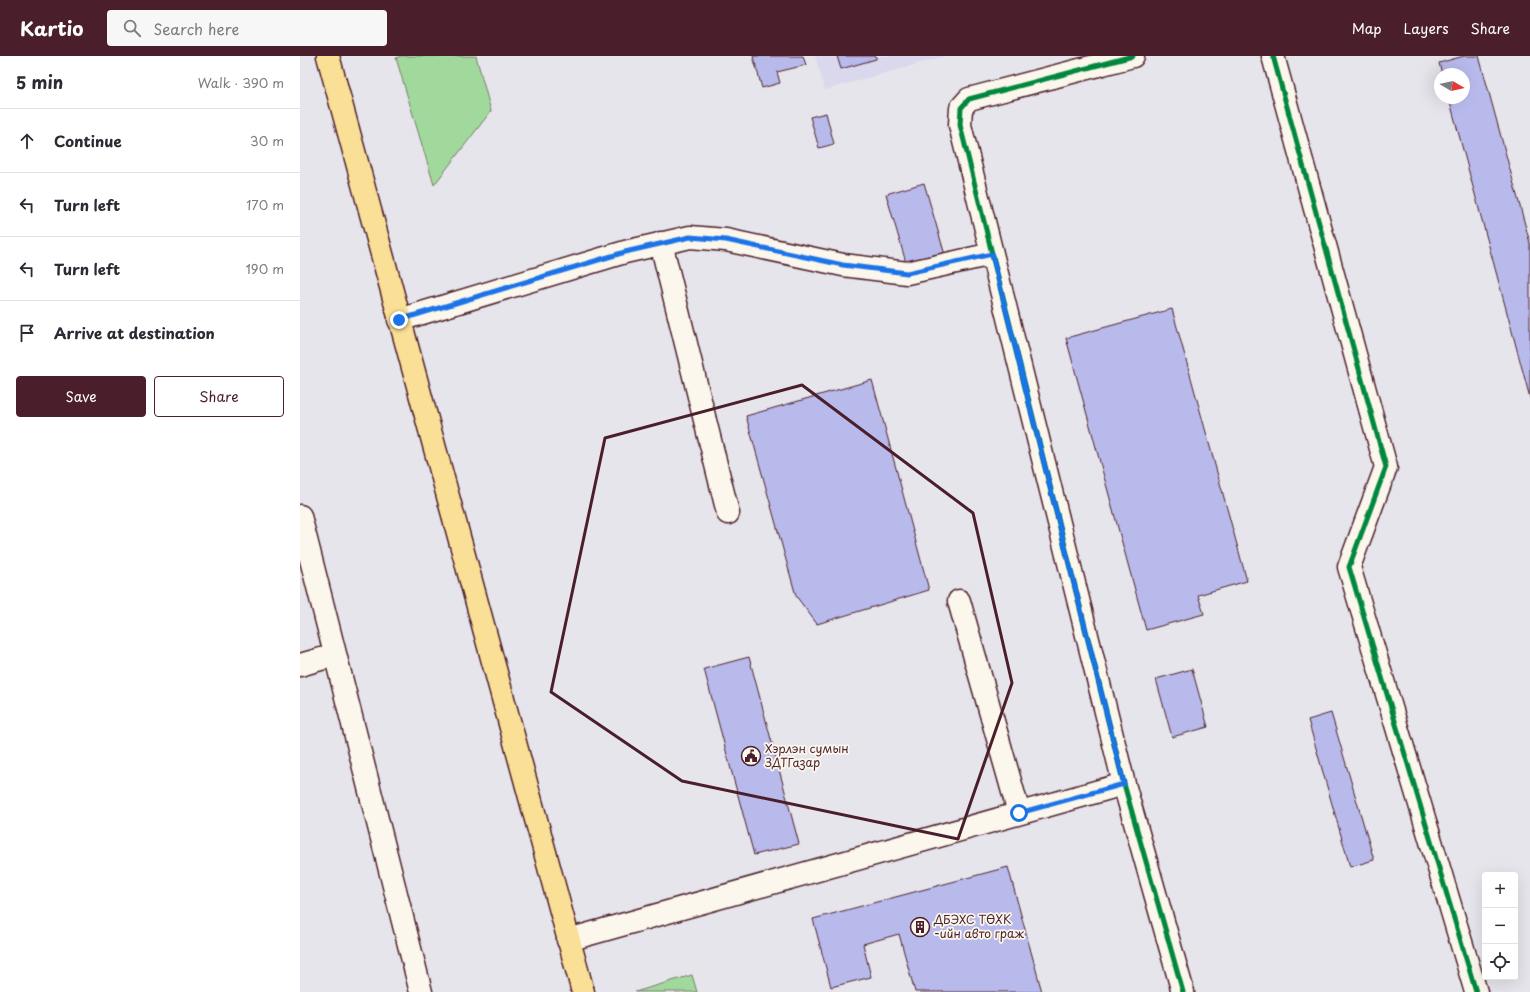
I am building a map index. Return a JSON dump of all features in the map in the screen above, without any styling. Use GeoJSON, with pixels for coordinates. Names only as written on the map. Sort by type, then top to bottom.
{"type":"FeatureCollection","features":[{"type":"Feature","properties":{"kind":"highway"},"geometry":{"type":"LineString","coordinates":[[328,56],[583,992]]}},
{"type":"Feature","properties":{"kind":"street"},"geometry":{"type":"LineString","coordinates":[[1133,56],[969,99],[961,108],[960,125],[1124,784],[1183,992]]}},
{"type":"Feature","properties":{"kind":"street"},"geometry":{"type":"LineString","coordinates":[[1273,56],[1386,467],[1349,567],[1476,992]]}},
{"type":"Feature","properties":{"kind":"street"},"geometry":{"type":"LineString","coordinates":[[399,320],[434,308],[661,243],[690,237],[726,240],[843,265],[907,273],[992,254]]}},
{"type":"Feature","properties":{"kind":"street"},"geometry":{"type":"LineString","coordinates":[[661,243],[728,513]]}},
{"type":"Feature","properties":{"kind":"street"},"geometry":{"type":"LineString","coordinates":[[300,516],[421,992]]}},
{"type":"Feature","properties":{"kind":"street"},"geometry":{"type":"LineString","coordinates":[[959,601],[1019,813]]}},
{"type":"Feature","properties":{"kind":"street"},"geometry":{"type":"LineString","coordinates":[[300,665],[335,655]]}},
{"type":"Feature","properties":{"kind":"street"},"geometry":{"type":"LineString","coordinates":[[568,940],[1124,784]]}},
{"type":"Feature","properties":{"kind":"highlighted area"},"geometry":{"type":"Polygon","coordinates":[[[802,385],[973,513],[1012,683],[958,839],[682,781],[551,692],[605,438],[802,385]]]}},
{"type":"Feature","properties":{"kind":"shaded area"},"geometry":{"type":"Polygon","coordinates":[[[815,56],[946,56],[825,90],[815,56]]]}},
{"type":"Feature","properties":{"kind":"green space"},"geometry":{"type":"Polygon","coordinates":[[[401,56],[476,56],[491,111],[434,185],[396,58],[401,56]]]}},
{"type":"Feature","properties":{"kind":"green space"},"geometry":{"type":"Polygon","coordinates":[[[692,975],[697,992],[635,992],[692,975]]]}},
{"type":"Feature","properties":{"kind":"building"},"geometry":{"type":"Polygon","coordinates":[[[753,56],[803,56],[806,65],[777,72],[780,83],[762,88],[753,56]]]}},
{"type":"Feature","properties":{"kind":"building"},"geometry":{"type":"Polygon","coordinates":[[[837,56],[876,56],[876,59],[841,69],[837,56]]]}},
{"type":"Feature","properties":{"kind":"building"},"geometry":{"type":"Polygon","coordinates":[[[1464,56],[1479,56],[1530,243],[1530,398],[1451,104],[1470,104],[1470,68],[1440,68],[1439,63],[1464,56]]]}},
{"type":"Feature","properties":{"kind":"building"},"geometry":{"type":"Polygon","coordinates":[[[826,113],[834,144],[819,148],[810,117],[826,113]]]}},
{"type":"Feature","properties":{"kind":"building"},"geometry":{"type":"Polygon","coordinates":[[[924,183],[945,255],[907,266],[886,194],[924,183]]]}},
{"type":"Feature","properties":{"kind":"building"},"geometry":{"type":"Polygon","coordinates":[[[1172,309],[1247,581],[1198,595],[1204,614],[1146,630],[1066,338],[1172,309]]]}},
{"type":"Feature","properties":{"kind":"building"},"geometry":{"type":"Polygon","coordinates":[[[872,380],[929,590],[817,624],[796,596],[746,416],[872,380]]]}},
{"type":"Feature","properties":{"kind":"building","name":"Хэрлэн сумын ЗДТГазар"},"geometry":{"type":"Polygon","coordinates":[[[749,657],[799,844],[754,855],[704,669],[749,657]]]}},
{"type":"Feature","properties":{"kind":"building"},"geometry":{"type":"Polygon","coordinates":[[[1192,669],[1208,727],[1172,737],[1156,679],[1192,669]]]}},
{"type":"Feature","properties":{"kind":"building"},"geometry":{"type":"Polygon","coordinates":[[[1331,713],[1374,860],[1350,867],[1308,720],[1331,713]]]}},
{"type":"Feature","properties":{"kind":"building","name":"ДБЭХС ТӨХК -ийн авто граж"},"geometry":{"type":"Polygon","coordinates":[[[1008,867],[1042,992],[915,992],[899,934],[863,944],[871,977],[831,987],[813,919],[1008,867]]]}},
{"type":"Feature","properties":{"kind":"cycle path"},"geometry":{"type":"LineString","coordinates":[[1133,56],[969,99],[961,108],[960,125],[1124,784],[1183,992]]}},
{"type":"Feature","properties":{"kind":"cycle path"},"geometry":{"type":"LineString","coordinates":[[1273,56],[1386,467],[1349,567],[1476,992]]}},
{"type":"Feature","properties":{"kind":"place","name":"Хэрлэн сумын ЗДТГазар"},"geometry":{"type":"Point","coordinates":[751,756]}},
{"type":"Feature","properties":{"kind":"place","name":"ДБЭХС ТӨХК -ийн авто граж"},"geometry":{"type":"Point","coordinates":[920,927]}},
{"type":"Feature","properties":{"kind":"route"},"geometry":{"type":"LineString","coordinates":[[399,320],[434,308],[625,252],[690,237],[726,240],[761,249],[843,265],[907,273],[992,254],[1124,784],[1019,813]]}}]}
